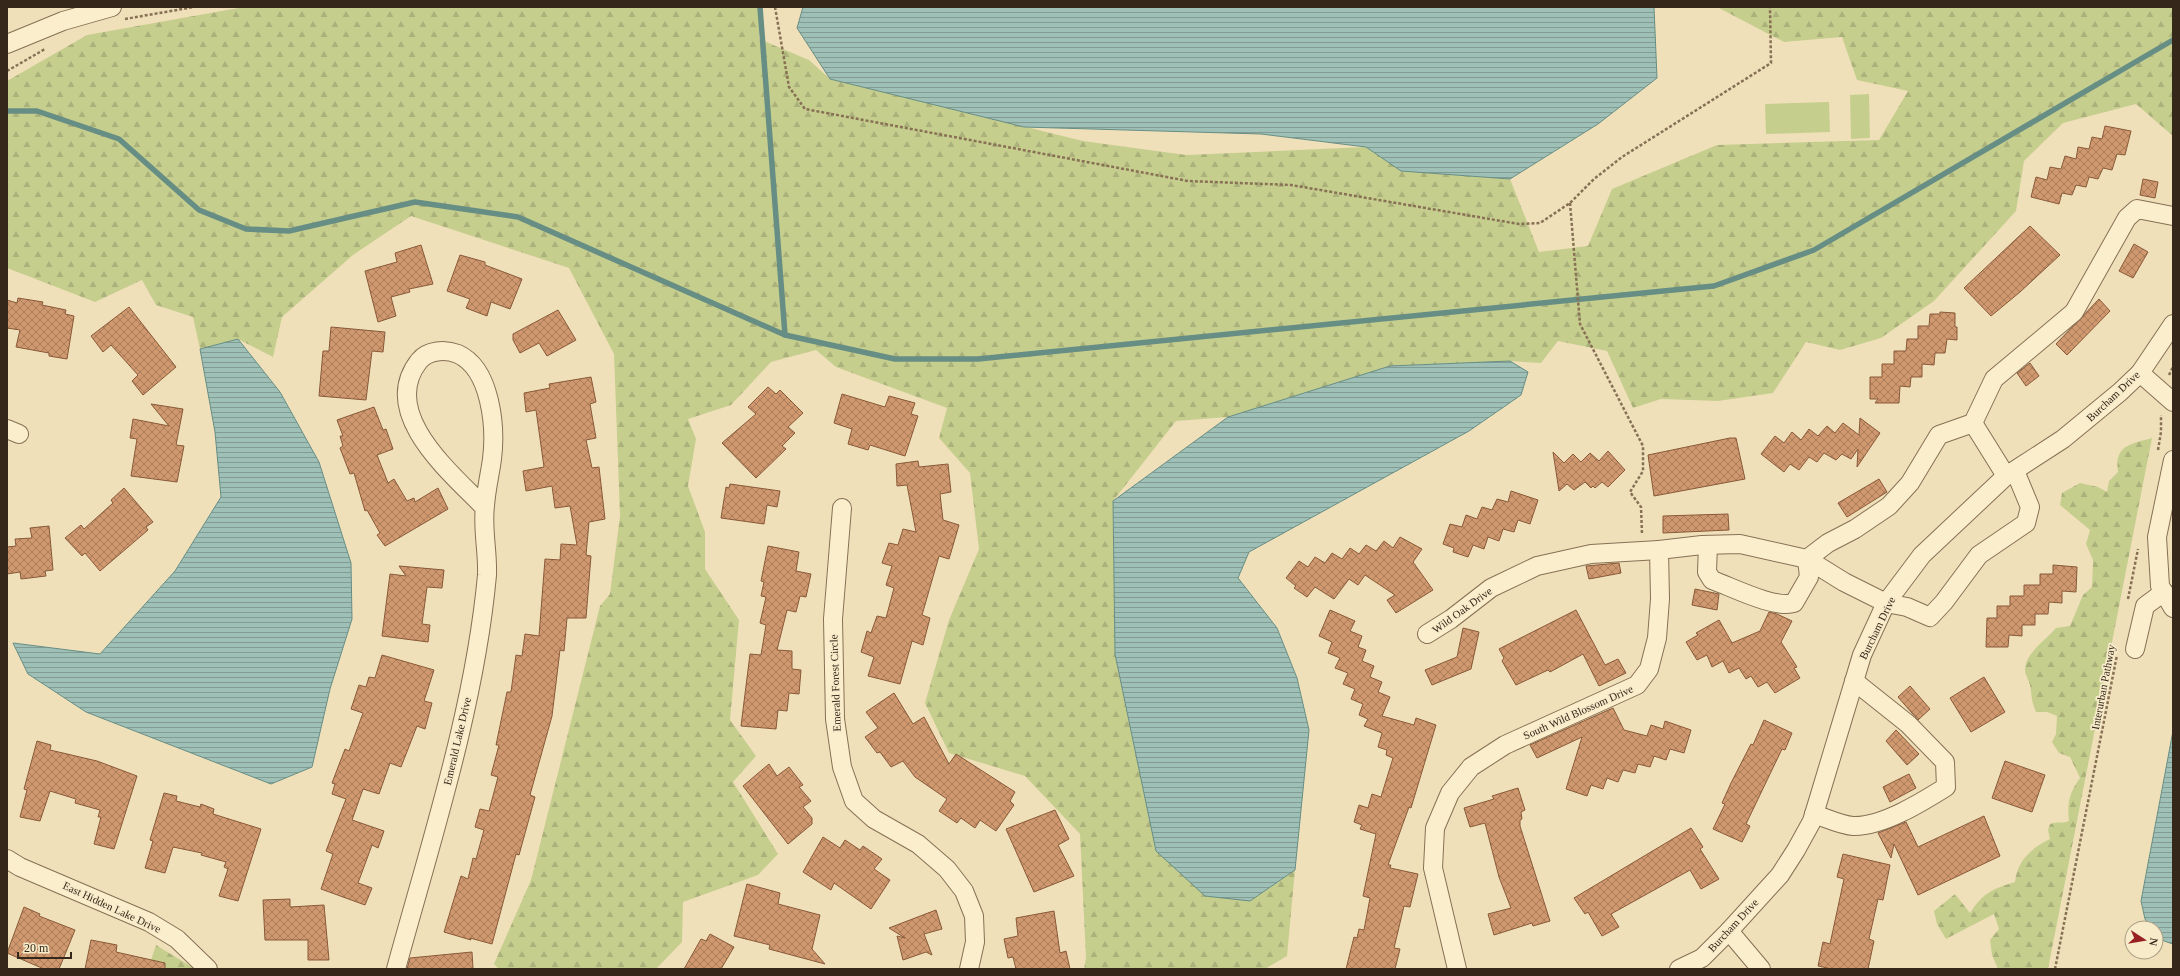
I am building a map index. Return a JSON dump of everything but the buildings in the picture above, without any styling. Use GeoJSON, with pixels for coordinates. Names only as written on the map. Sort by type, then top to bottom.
{"type":"FeatureCollection","features":[{"type":"Feature","properties":{"kind":"street"},"geometry":{"type":"LineString","coordinates":[[7,44],[64,20],[112,7]]}},
{"type":"Feature","properties":{"kind":"street"},"geometry":{"type":"LineString","coordinates":[[1807,559],[1828,543],[1855,529],[1889,506],[1910,483],[1939,435],[1973,423],[1994,379],[2074,312],[2127,218],[2137,209],[2173,216]]}},
{"type":"Feature","properties":{"kind":"street","name":"Burcham Drive"},"geometry":{"type":"LineString","coordinates":[[1679,969],[1702,958],[1780,875],[1814,814],[1862,655],[1886,603],[1922,555],[2011,474],[2064,439],[2106,405],[2140,373],[2173,324]]}},
{"type":"Feature","properties":{"kind":"street","name":"Emerald Lake Drive"},"geometry":{"type":"LineString","coordinates":[[396,969],[457,746],[473,671],[487,573],[484,507],[492,456],[492,421],[487,394],[477,370],[465,358],[451,351],[436,351],[421,358],[407,383],[406,397],[410,414],[426,444],[484,507]]}},
{"type":"Feature","properties":{"kind":"street"},"geometry":{"type":"LineString","coordinates":[[2140,373],[2167,407]]}},
{"type":"Feature","properties":{"kind":"street"},"geometry":{"type":"LineString","coordinates":[[1650,550],[1740,544],[1807,559],[1844,582],[1886,603],[1907,607],[1930,617],[1944,602],[1979,555],[2026,523],[2030,508],[2011,474],[1973,423]]}},
{"type":"Feature","properties":{"kind":"street"},"geometry":{"type":"LineString","coordinates":[[2165,458],[2157,537],[2160,586],[2173,608]]}},
{"type":"Feature","properties":{"kind":"street","name":"Emerald Forest Circle"},"geometry":{"type":"LineString","coordinates":[[842,508],[833,618],[834,719],[842,767],[854,801],[874,819],[918,844],[947,868],[964,891],[974,916],[975,942],[969,969]]}},
{"type":"Feature","properties":{"kind":"street"},"geometry":{"type":"LineString","coordinates":[[1708,545],[1707,572],[1712,580],[1774,603],[1787,605],[1794,603],[1809,576],[1807,559]]}},
{"type":"Feature","properties":{"kind":"street","name":"Wild Oak Drive"},"geometry":{"type":"LineString","coordinates":[[1427,634],[1451,619],[1491,588],[1537,566],[1591,554],[1650,550]]}},
{"type":"Feature","properties":{"kind":"street","name":"South Wild Blossom Drive"},"geometry":{"type":"LineString","coordinates":[[1457,969],[1432,868],[1435,828],[1450,793],[1471,767],[1505,745],[1637,685],[1649,669],[1656,638],[1660,599],[1650,550]]}},
{"type":"Feature","properties":{"kind":"street"},"geometry":{"type":"LineString","coordinates":[[2135,649],[2145,606],[2164,592]]}},
{"type":"Feature","properties":{"kind":"street"},"geometry":{"type":"LineString","coordinates":[[1814,814],[1852,826],[1876,822],[1923,802],[1946,787],[1946,762],[1908,724],[1854,681]]}},
{"type":"Feature","properties":{"kind":"street","name":"East Hidden Lake Drive"},"geometry":{"type":"LineString","coordinates":[[7,859],[149,922],[177,939],[208,969]]}},
{"type":"Feature","properties":{"kind":"street"},"geometry":{"type":"LineString","coordinates":[[1729,931],[1762,969]]}},
{"type":"Feature","properties":{"kind":"path"},"geometry":{"type":"LineString","coordinates":[[775,7],[789,87],[805,109],[1188,181],[1291,185],[1519,224],[1540,223],[1570,203],[1594,179],[1622,157],[1771,62],[1770,7]]}},
{"type":"Feature","properties":{"kind":"path"},"geometry":{"type":"LineString","coordinates":[[1570,203],[1580,324],[1643,446],[1644,471],[1630,492],[1641,507],[1650,550]]}},
{"type":"Feature","properties":{"kind":"path"},"geometry":{"type":"LineString","coordinates":[[2169,375],[2173,367]]}},
{"type":"Feature","properties":{"kind":"path"},"geometry":{"type":"LineString","coordinates":[[2165,458],[2161,432],[2167,407]]}},
{"type":"Feature","properties":{"kind":"path"},"geometry":{"type":"LineString","coordinates":[[2128,600],[2139,547]]}},
{"type":"Feature","properties":{"kind":"path","name":"Interurban Pathway"},"geometry":{"type":"LineString","coordinates":[[2055,969],[2118,654]]}},
{"type":"Feature","properties":{"kind":"green space"},"geometry":{"type":"Polygon","coordinates":[[[244,7],[759,7],[759,39],[809,60],[830,79],[1083,141],[1186,155],[1366,147],[1401,171],[1510,179],[1539,252],[1588,246],[1612,189],[1717,145],[1879,140],[1908,91],[1857,80],[1842,37],[1784,42],[1717,7],[2173,7],[2173,136],[2136,104],[2063,123],[2024,161],[2016,211],[1934,301],[1881,338],[1840,350],[1806,342],[1773,393],[1718,401],[1661,399],[1633,408],[1607,351],[1558,341],[1541,363],[1510,361],[1390,366],[1228,417],[1176,421],[1113,501],[1115,654],[1156,851],[1250,901],[1295,870],[1287,956],[1265,969],[1084,969],[1086,958],[1080,834],[1025,776],[949,753],[925,703],[949,620],[979,549],[970,473],[939,438],[947,408],[836,367],[816,350],[771,362],[731,405],[688,419],[696,439],[688,486],[705,532],[705,569],[739,620],[730,720],[756,756],[733,782],[778,854],[758,875],[683,902],[682,942],[656,969],[499,969],[494,964],[531,880],[600,606],[610,594],[620,516],[614,354],[569,268],[411,216],[353,255],[282,317],[273,357],[238,339],[200,349],[193,317],[156,305],[142,280],[95,302],[7,268],[7,81],[87,35],[244,7]]]}},
{"type":"Feature","properties":{"kind":"green space"},"geometry":{"type":"Polygon","coordinates":[[[1869,94],[1870,138],[1851,139],[1850,95],[1869,94]]]}},
{"type":"Feature","properties":{"kind":"green space"},"geometry":{"type":"Polygon","coordinates":[[[1829,102],[1830,132],[1766,134],[1765,104],[1829,102]]]}},
{"type":"Feature","properties":{"kind":"green space"},"geometry":{"type":"Polygon","coordinates":[[[2152,438],[2048,969],[1998,969],[1992,955],[1990,940],[1999,929],[1994,914],[1946,939],[1937,924],[1934,911],[1955,894],[1970,913],[1984,896],[2000,887],[2015,882],[2016,874],[2026,856],[2050,839],[2048,830],[2050,824],[2069,821],[2068,809],[2071,793],[2080,778],[2070,757],[2059,753],[2052,742],[2056,734],[2057,716],[2047,712],[2036,712],[2025,670],[2028,658],[2032,652],[2056,628],[2070,626],[2083,595],[2092,587],[2093,560],[2086,544],[2090,530],[2060,505],[2062,493],[2080,483],[2098,487],[2107,492],[2109,481],[2118,472],[2117,463],[2121,451],[2131,444],[2152,438]]]}},
{"type":"Feature","properties":{"kind":"green space"},"geometry":{"type":"Polygon","coordinates":[[[156,945],[192,967],[193,969],[148,969],[156,945]]]}},
{"type":"Feature","properties":{"kind":"water"},"geometry":{"type":"Polygon","coordinates":[[[803,7],[1654,7],[1657,78],[1598,124],[1510,179],[1401,171],[1366,147],[1261,134],[1024,127],[830,79],[797,28],[803,7]]]}},
{"type":"Feature","properties":{"kind":"water"},"geometry":{"type":"Polygon","coordinates":[[[238,339],[280,392],[319,462],[351,563],[352,619],[330,689],[312,767],[271,784],[86,712],[28,674],[13,643],[100,654],[175,571],[221,497],[215,432],[200,349],[238,339]]]}},
{"type":"Feature","properties":{"kind":"water"},"geometry":{"type":"Polygon","coordinates":[[[1510,361],[1528,372],[1521,395],[1469,431],[1249,552],[1238,578],[1277,628],[1297,678],[1309,730],[1295,870],[1250,901],[1205,896],[1156,851],[1115,654],[1113,501],[1228,417],[1390,366],[1510,361]]]}},
{"type":"Feature","properties":{"kind":"water"},"geometry":{"type":"Polygon","coordinates":[[[2173,731],[2173,944],[2164,941],[2164,920],[2145,919],[2141,901],[2173,731]]]}},
{"type":"Feature","properties":{"kind":"waterway"},"geometry":{"type":"LineString","coordinates":[[760,7],[785,335]]}},
{"type":"Feature","properties":{"kind":"waterway"},"geometry":{"type":"LineString","coordinates":[[7,111],[37,111],[119,139],[199,210],[246,229],[289,231],[415,202],[518,217],[785,335],[895,359],[978,359],[1714,286],[1814,250],[2173,40]]}}]}
